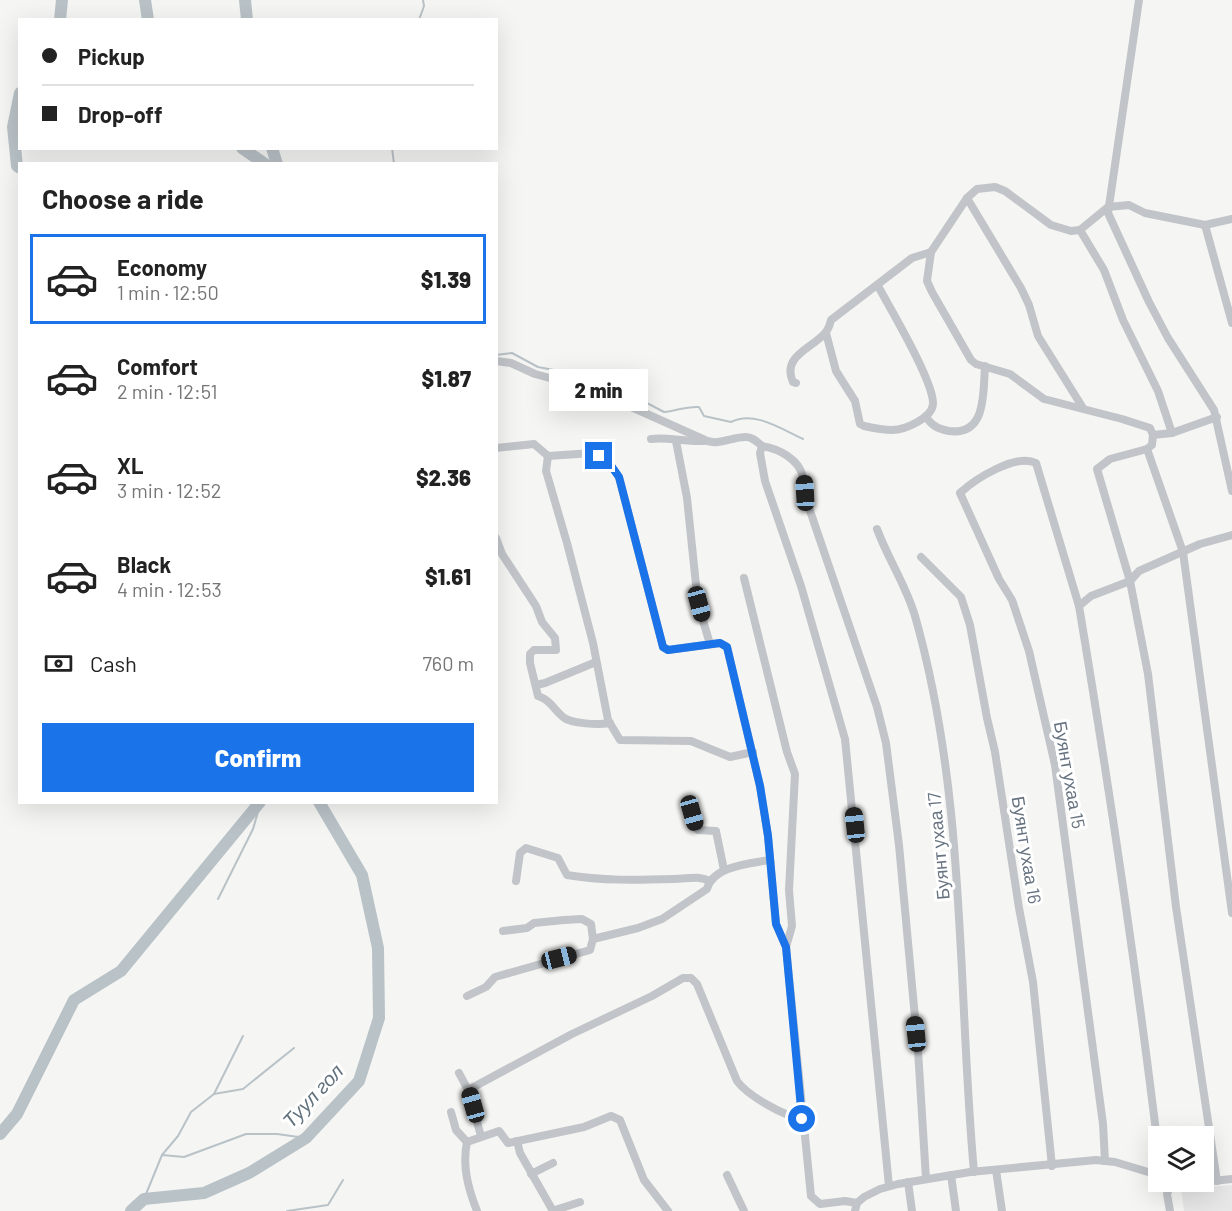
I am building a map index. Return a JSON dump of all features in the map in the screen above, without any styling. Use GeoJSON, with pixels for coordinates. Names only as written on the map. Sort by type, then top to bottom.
{"type":"FeatureCollection","features":[{"type":"Feature","properties":{"kind":"street"},"geometry":{"type":"LineString","coordinates":[[1139,0],[1108,213],[1149,302],[1217,417],[1232,491]]}},
{"type":"Feature","properties":{"kind":"street"},"geometry":{"type":"LineString","coordinates":[[1217,1181],[1176,907],[1148,674],[1130,581],[1097,469],[1110,459],[1148,449],[1152,445],[1153,435],[1150,428],[1044,399],[1010,374],[976,364],[971,360],[927,281],[932,252],[967,198],[977,189],[995,187],[1005,191],[1051,225],[1071,231],[1080,230],[1108,207],[1129,205],[1144,213],[1205,225],[1232,219]]}},
{"type":"Feature","properties":{"kind":"street"},"geometry":{"type":"LineString","coordinates":[[967,198],[1021,288],[1029,305],[1038,336],[1083,408]]}},
{"type":"Feature","properties":{"kind":"street"},"geometry":{"type":"LineString","coordinates":[[1205,225],[1232,323]]}},
{"type":"Feature","properties":{"kind":"street"},"geometry":{"type":"LineString","coordinates":[[1080,230],[1104,270],[1123,320],[1158,391],[1172,433]]}},
{"type":"Feature","properties":{"kind":"street"},"geometry":{"type":"LineString","coordinates":[[796,383],[790,376],[796,356],[826,333],[831,320],[912,258],[932,252]]}},
{"type":"Feature","properties":{"kind":"street"},"geometry":{"type":"LineString","coordinates":[[826,333],[836,371],[855,401],[860,424],[893,430],[903,428],[926,416],[933,407],[932,395],[911,346],[878,286]]}},
{"type":"Feature","properties":{"kind":"street"},"geometry":{"type":"LineString","coordinates":[[498,361],[511,363],[535,374],[579,386],[595,395],[609,398],[705,440],[715,443],[746,437],[753,439],[762,446],[791,458],[800,468],[807,502],[877,707],[886,742],[902,867],[918,1050],[926,1179]]}},
{"type":"Feature","properties":{"kind":"street"},"geometry":{"type":"LineString","coordinates":[[926,416],[931,424],[947,430],[965,430],[976,423],[981,411],[985,366]]}},
{"type":"Feature","properties":{"kind":"street"},"geometry":{"type":"LineString","coordinates":[[1153,435],[1172,433],[1217,417]]}},
{"type":"Feature","properties":{"kind":"street"},"geometry":{"type":"LineString","coordinates":[[651,439],[696,442],[705,440]]}},
{"type":"Feature","properties":{"kind":"street"},"geometry":{"type":"LineString","coordinates":[[676,441],[687,498],[699,604],[710,645]]}},
{"type":"Feature","properties":{"kind":"street"},"geometry":{"type":"LineString","coordinates":[[498,448],[534,444],[548,456],[592,453],[612,467],[619,477],[663,647],[668,650],[720,643],[727,647],[760,786],[776,924],[786,947],[810,1196],[818,1208],[845,1201],[856,1207],[864,1197],[889,1186],[974,1172],[1105,1161],[1148,1172]]}},
{"type":"Feature","properties":{"kind":"street"},"geometry":{"type":"LineString","coordinates":[[762,446],[760,453],[765,481],[801,586],[845,738],[889,1186]]}},
{"type":"Feature","properties":{"kind":"street"},"geometry":{"type":"LineString","coordinates":[[1148,449],[1183,552],[1232,913]]}},
{"type":"Feature","properties":{"kind":"street"},"geometry":{"type":"LineString","coordinates":[[548,456],[546,471],[567,543],[610,723],[620,740],[691,741],[730,757],[753,752]]}},
{"type":"Feature","properties":{"kind":"street","name":"Буянт ухаа 15"},"geometry":{"type":"LineString","coordinates":[[1079,606],[1036,463],[1030,460],[1006,465],[981,477],[960,493],[999,579],[1012,600],[1029,651],[1055,765],[1103,1124],[1105,1161]]}},
{"type":"Feature","properties":{"kind":"street","name":"Буянт ухаа 17"},"geometry":{"type":"LineString","coordinates":[[877,529],[886,553],[903,581],[915,616],[945,748],[958,869],[969,1118],[974,1172]]}},
{"type":"Feature","properties":{"kind":"street"},"geometry":{"type":"LineString","coordinates":[[1155,1126],[1135,967],[1079,606],[1091,596],[1130,581],[1139,571],[1200,544],[1232,535]]}},
{"type":"Feature","properties":{"kind":"street"},"geometry":{"type":"LineString","coordinates":[[498,543],[502,554],[536,606],[542,622],[555,638],[556,650],[534,650],[530,654],[538,696],[548,699],[569,721],[610,723]]}},
{"type":"Feature","properties":{"kind":"street","name":"Буянт ухаа 16"},"geometry":{"type":"LineString","coordinates":[[921,557],[961,597],[970,625],[987,718],[996,752],[1019,909],[1033,982],[1052,1166]]}},
{"type":"Feature","properties":{"kind":"street"},"geometry":{"type":"LineString","coordinates":[[744,578],[787,752],[795,774],[789,890],[792,926],[786,947]]}},
{"type":"Feature","properties":{"kind":"street"},"geometry":{"type":"LineString","coordinates":[[536,685],[596,662]]}},
{"type":"Feature","properties":{"kind":"street"},"geometry":{"type":"LineString","coordinates":[[688,799],[696,827],[699,830],[716,831],[724,870]]}},
{"type":"Feature","properties":{"kind":"street"},"geometry":{"type":"LineString","coordinates":[[516,880],[520,853],[526,848],[558,858],[567,875],[594,879],[701,877],[710,881]]}},
{"type":"Feature","properties":{"kind":"street"},"geometry":{"type":"LineString","coordinates":[[593,939],[638,928],[662,919],[707,889],[710,881],[724,870],[769,860]]}},
{"type":"Feature","properties":{"kind":"street"},"geometry":{"type":"LineString","coordinates":[[467,996],[486,987],[495,977],[590,950],[593,939],[591,924],[582,919],[534,923],[527,928],[503,931]]}},
{"type":"Feature","properties":{"kind":"street"},"geometry":{"type":"LineString","coordinates":[[468,1090],[683,978],[691,978],[697,984],[737,1081],[754,1099],[769,1104],[793,1118],[802,1119]]}},
{"type":"Feature","properties":{"kind":"street"},"geometry":{"type":"LineString","coordinates":[[459,1073],[468,1090],[481,1136]]}},
{"type":"Feature","properties":{"kind":"street"},"geometry":{"type":"LineString","coordinates":[[452,1112],[456,1130],[467,1142]]}},
{"type":"Feature","properties":{"kind":"street"},"geometry":{"type":"LineString","coordinates":[[467,1142],[499,1131],[508,1143],[584,1127],[610,1116],[620,1120],[645,1180],[668,1211]]}},
{"type":"Feature","properties":{"kind":"street"},"geometry":{"type":"LineString","coordinates":[[517,1141],[520,1153],[552,1211],[580,1202]]}},
{"type":"Feature","properties":{"kind":"street"},"geometry":{"type":"LineString","coordinates":[[467,1142],[464,1158],[466,1178],[477,1211]]}},
{"type":"Feature","properties":{"kind":"street"},"geometry":{"type":"LineString","coordinates":[[531,1174],[553,1163]]}},
{"type":"Feature","properties":{"kind":"street"},"geometry":{"type":"LineString","coordinates":[[996,1170],[1002,1211]]}},
{"type":"Feature","properties":{"kind":"street"},"geometry":{"type":"LineString","coordinates":[[727,1175],[744,1211]]}},
{"type":"Feature","properties":{"kind":"street"},"geometry":{"type":"LineString","coordinates":[[951,1175],[956,1211]]}},
{"type":"Feature","properties":{"kind":"street"},"geometry":{"type":"LineString","coordinates":[[1214,1181],[1232,1179]]}},
{"type":"Feature","properties":{"kind":"street"},"geometry":{"type":"LineString","coordinates":[[908,1182],[912,1211]]}},
{"type":"Feature","properties":{"kind":"street"},"geometry":{"type":"LineString","coordinates":[[1168,1192],[1170,1211]]}},
{"type":"Feature","properties":{"kind":"shaded area"},"geometry":{"type":"Polygon","coordinates":[[[1232,1185],[1232,1211],[1184,1211],[1181,1192],[1214,1192],[1214,1186],[1232,1185]]]}},
{"type":"Feature","properties":{"kind":"waterway"},"geometry":{"type":"LineString","coordinates":[[60,18],[62,0]]}},
{"type":"Feature","properties":{"kind":"waterway","name":"Туул гол"},"geometry":{"type":"LineString","coordinates":[[145,0],[148,18]]}},
{"type":"Feature","properties":{"kind":"waterway"},"geometry":{"type":"LineString","coordinates":[[245,0],[247,18]]}},
{"type":"Feature","properties":{"kind":"waterway"},"geometry":{"type":"LineString","coordinates":[[420,18],[424,6],[423,0]]}},
{"type":"Feature","properties":{"kind":"waterway"},"geometry":{"type":"LineString","coordinates":[[18,103],[13,127],[18,167]]}},
{"type":"Feature","properties":{"kind":"waterway","name":"Туул гол"},"geometry":{"type":"LineString","coordinates":[[245,150],[262,162]]}},
{"type":"Feature","properties":{"kind":"waterway"},"geometry":{"type":"LineString","coordinates":[[273,150],[276,162]]}},
{"type":"Feature","properties":{"kind":"waterway"},"geometry":{"type":"LineString","coordinates":[[392,150],[394,162]]}},
{"type":"Feature","properties":{"kind":"waterway"},"geometry":{"type":"LineString","coordinates":[[498,355],[512,353],[538,367],[589,381],[609,383],[664,412],[699,407],[704,416],[731,422],[740,419],[758,419],[803,439]]}},
{"type":"Feature","properties":{"kind":"waterway","name":"Туул гол"},"geometry":{"type":"LineString","coordinates":[[0,1134],[17,1114],[74,1000],[121,971],[258,804]]}},
{"type":"Feature","properties":{"kind":"waterway","name":"Туул гол"},"geometry":{"type":"LineString","coordinates":[[131,1211],[144,1199],[204,1193],[249,1173],[306,1138],[359,1081],[379,1018],[378,948],[362,875],[320,804]]}},
{"type":"Feature","properties":{"kind":"waterway"},"geometry":{"type":"LineString","coordinates":[[218,899],[253,829],[260,805]]}},
{"type":"Feature","properties":{"kind":"waterway"},"geometry":{"type":"LineString","coordinates":[[162,1155],[178,1136],[191,1112],[214,1094],[243,1036]]}},
{"type":"Feature","properties":{"kind":"waterway"},"geometry":{"type":"LineString","coordinates":[[214,1094],[243,1089],[294,1048]]}},
{"type":"Feature","properties":{"kind":"waterway"},"geometry":{"type":"LineString","coordinates":[[144,1199],[162,1155],[184,1157],[246,1134],[277,1134],[306,1138]]}},
{"type":"Feature","properties":{"kind":"waterway"},"geometry":{"type":"LineString","coordinates":[[287,1211],[328,1205],[343,1180]]}},
{"type":"Feature","properties":{"kind":"route"},"geometry":{"type":"LineString","coordinates":[[599,456],[612,467],[619,477],[663,647],[668,650],[720,643],[727,647],[760,786],[768,836],[776,924],[786,947],[802,1119]]}}]}
